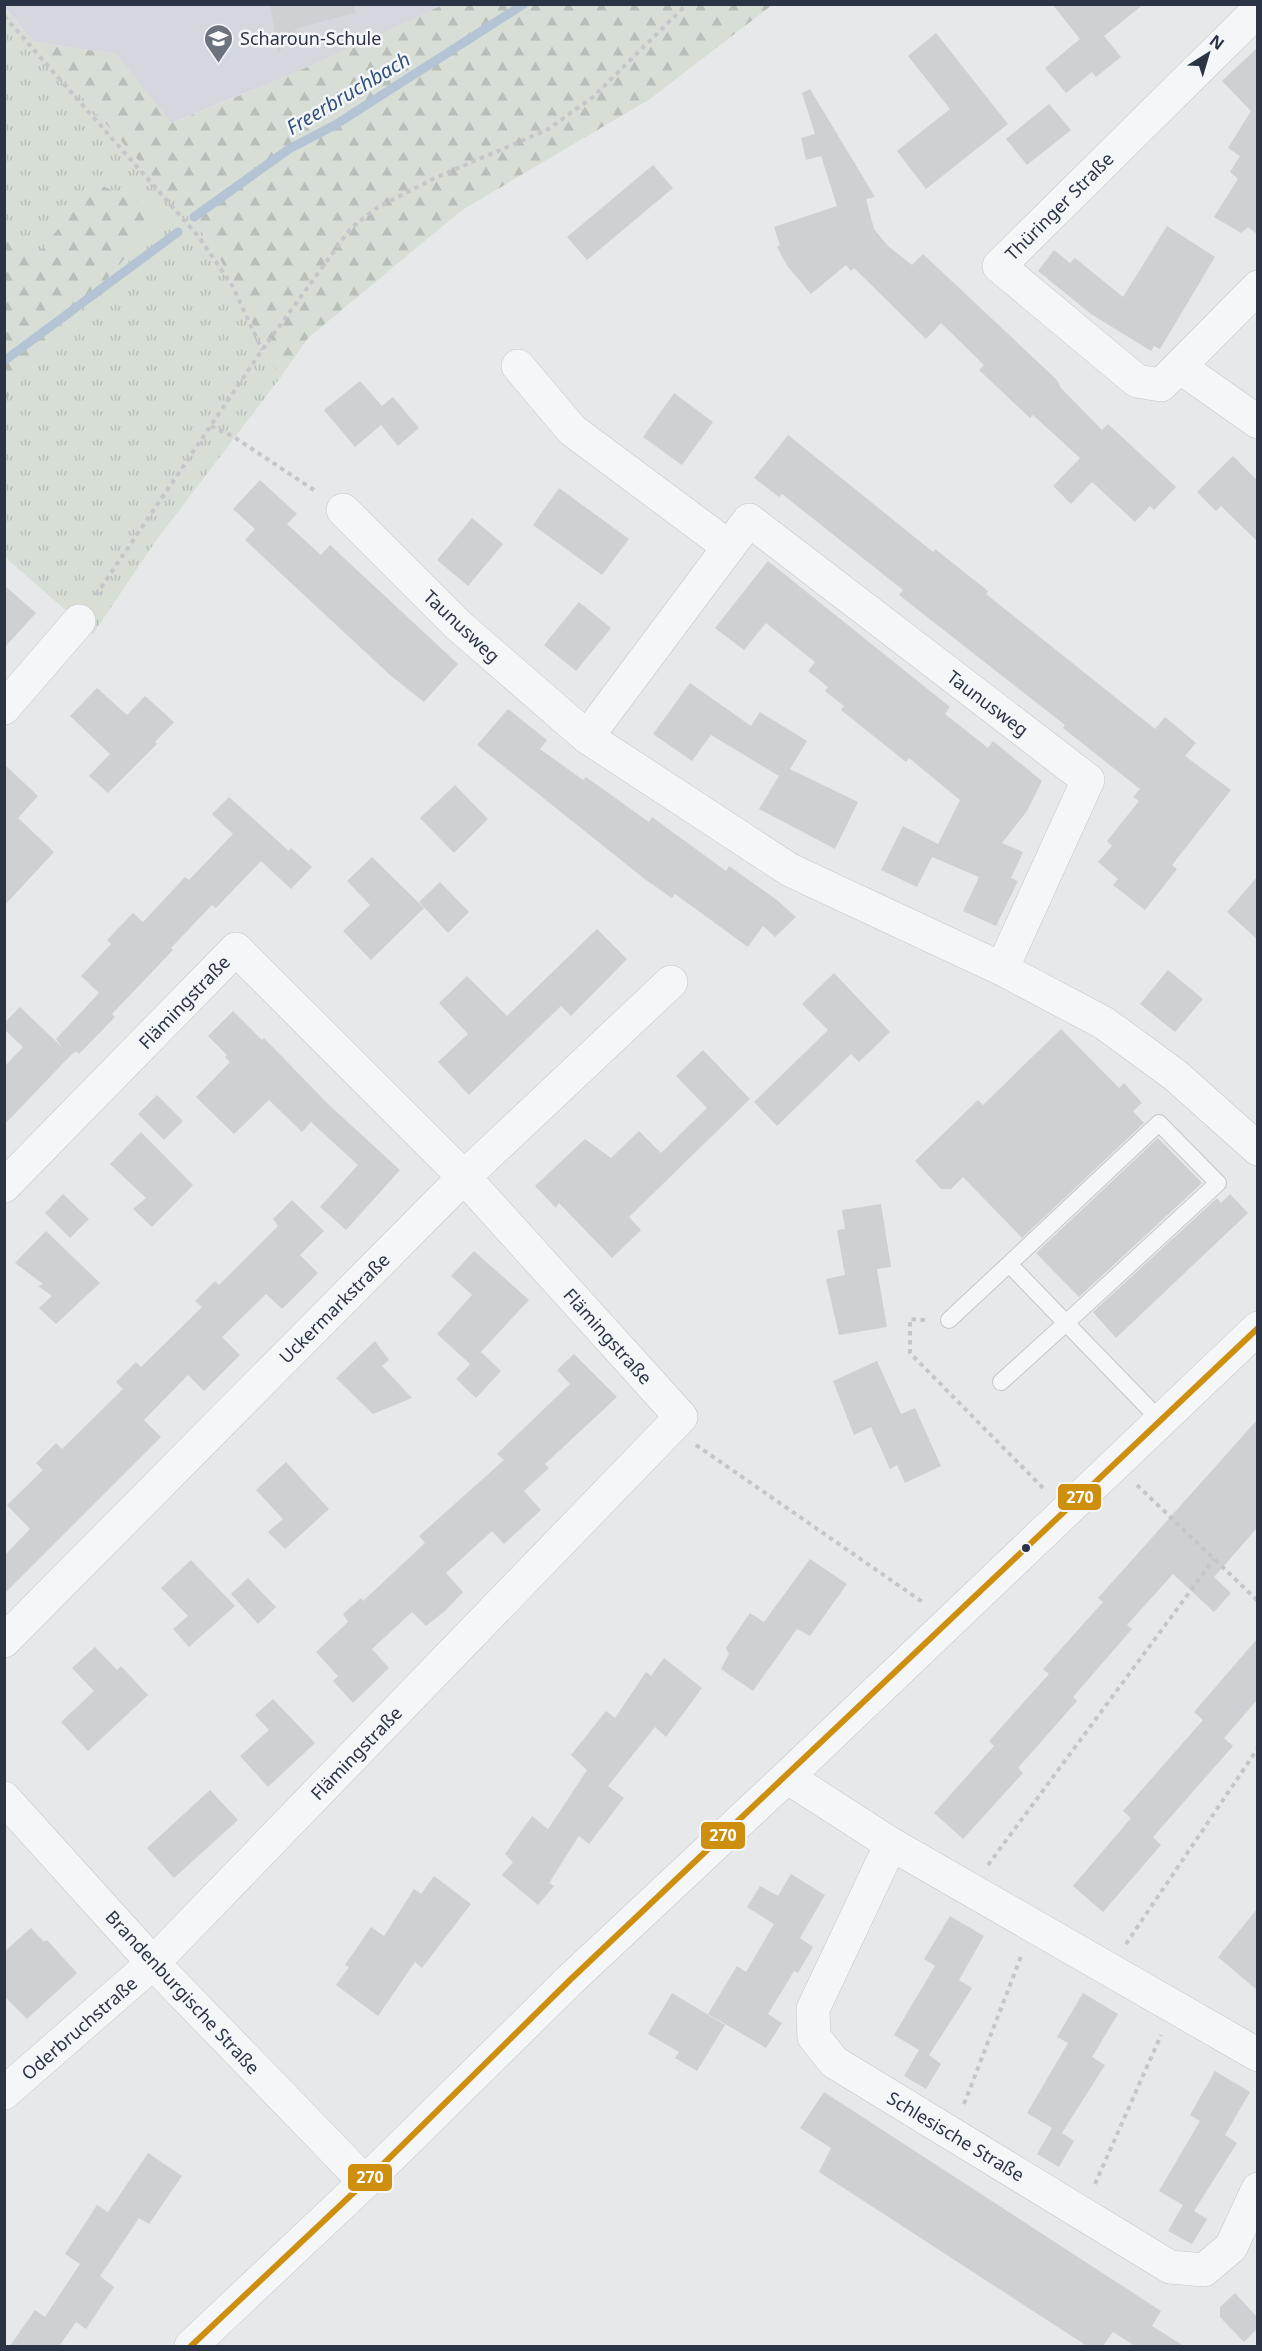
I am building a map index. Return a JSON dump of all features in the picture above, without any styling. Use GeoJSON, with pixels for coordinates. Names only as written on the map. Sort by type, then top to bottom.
{"type":"FeatureCollection","features":[{"type":"Feature","properties":{"kind":"street","name":"Thüringer Straße"},"geometry":{"type":"LineString","coordinates":[[1257,10],[999,266],[1137,381],[1161,385],[1257,287]]}},
{"type":"Feature","properties":{"kind":"street"},"geometry":{"type":"LineString","coordinates":[[518,366],[572,430],[729,547]]}},
{"type":"Feature","properties":{"kind":"street"},"geometry":{"type":"LineString","coordinates":[[1180,367],[1257,422]]}},
{"type":"Feature","properties":{"kind":"street","name":"Taunusweg"},"geometry":{"type":"LineString","coordinates":[[343,510],[458,625],[587,737],[790,870],[1002,969],[1104,1023],[1175,1075],[1257,1149]]}},
{"type":"Feature","properties":{"kind":"street","name":"Taunusweg"},"geometry":{"type":"LineString","coordinates":[[587,737],[749,520],[1088,780],[1002,969]]}},
{"type":"Feature","properties":{"kind":"street"},"geometry":{"type":"LineString","coordinates":[[4,708],[79,621]]}},
{"type":"Feature","properties":{"kind":"street","name":"Flämingstraße"},"geometry":{"type":"LineString","coordinates":[[4,1186],[236,949],[464,1178],[681,1417],[153,1963]]}},
{"type":"Feature","properties":{"kind":"street","name":"Uckermarkstraße"},"geometry":{"type":"LineString","coordinates":[[4,1641],[464,1178],[671,982]]}},
{"type":"Feature","properties":{"kind":"street"},"geometry":{"type":"LineString","coordinates":[[191,2346],[365,2182],[571,1979],[951,1622],[1257,1328]]}},
{"type":"Feature","properties":{"kind":"street"},"geometry":{"type":"LineString","coordinates":[[787,1777],[891,1844],[1257,2054]]}},
{"type":"Feature","properties":{"kind":"street","name":"Brandenburgische Straße"},"geometry":{"type":"LineString","coordinates":[[4,1798],[153,1963],[365,2182]]}},
{"type":"Feature","properties":{"kind":"street","name":"Schlesische Straße"},"geometry":{"type":"LineString","coordinates":[[891,1844],[813,2009],[814,2037],[834,2062],[1170,2267],[1204,2270],[1231,2247],[1257,2188]]}},
{"type":"Feature","properties":{"kind":"street","name":"Oderbruchstraße"},"geometry":{"type":"LineString","coordinates":[[4,2093],[153,1963]]}},
{"type":"Feature","properties":{"kind":"lane"},"geometry":{"type":"LineString","coordinates":[[948,1320],[1159,1123],[1218,1183],[1001,1382]]}},
{"type":"Feature","properties":{"kind":"lane"},"geometry":{"type":"LineString","coordinates":[[1009,1264],[1161,1421]]}},
{"type":"Feature","properties":{"kind":"path"},"geometry":{"type":"LineString","coordinates":[[79,621],[262,350],[351,228],[378,207],[437,177],[547,130],[593,97],[687,4]]}},
{"type":"Feature","properties":{"kind":"path"},"geometry":{"type":"LineString","coordinates":[[4,16],[198,237],[233,286],[262,350]]}},
{"type":"Feature","properties":{"kind":"path"},"geometry":{"type":"LineString","coordinates":[[211,426],[234,437],[343,510]]}},
{"type":"Feature","properties":{"kind":"path"},"geometry":{"type":"LineString","coordinates":[[909,1319],[910,1353],[1035,1480]]}},
{"type":"Feature","properties":{"kind":"path"},"geometry":{"type":"LineString","coordinates":[[671,1427],[951,1622]]}},
{"type":"Feature","properties":{"kind":"path"},"geometry":{"type":"LineString","coordinates":[[1116,1464],[1257,1601]]}},
{"type":"Feature","properties":{"kind":"path"},"geometry":{"type":"LineString","coordinates":[[970,1889],[1214,1559]]}},
{"type":"Feature","properties":{"kind":"path"},"geometry":{"type":"LineString","coordinates":[[1109,1969],[1257,1748]]}},
{"type":"Feature","properties":{"kind":"path"},"geometry":{"type":"LineString","coordinates":[[952,2134],[1033,1925]]}},
{"type":"Feature","properties":{"kind":"path"},"geometry":{"type":"LineString","coordinates":[[1082,2213],[1174,2007]]}},
{"type":"Feature","properties":{"kind":"shaded area","name":"Scharoun-Schule"},"geometry":{"type":"Polygon","coordinates":[[[4,5],[445,5],[292,74],[171,123],[116,54],[34,42],[4,5]]]}},
{"type":"Feature","properties":{"kind":"green space"},"geometry":{"type":"Polygon","coordinates":[[[445,4],[772,5],[650,99],[462,210],[308,338],[280,378],[213,245],[34,42],[116,54],[172,123],[292,74],[445,4]]]}},
{"type":"Feature","properties":{"kind":"green space"},"geometry":{"type":"Polygon","coordinates":[[[4,8],[213,245],[280,378],[155,542],[93,634],[5,557],[5,400],[163,213],[96,183],[31,262],[5,236],[4,8]]]}},
{"type":"Feature","properties":{"kind":"green space"},"geometry":{"type":"Polygon","coordinates":[[[96,183],[163,213],[5,400],[5,236],[31,262],[96,183]]]}},
{"type":"Feature","properties":{"kind":"building"},"geometry":{"type":"Polygon","coordinates":[[[270,4],[354,4],[355,13],[297,28],[278,53],[270,4]]]}},
{"type":"Feature","properties":{"kind":"building"},"geometry":{"type":"Polygon","coordinates":[[[1052,4],[1144,4],[1104,36],[1121,57],[1096,77],[1092,72],[1066,93],[1045,68],[1080,39],[1052,4]]]}},
{"type":"Feature","properties":{"kind":"building"},"geometry":{"type":"Polygon","coordinates":[[[936,33],[1008,124],[926,189],[897,151],[950,109],[908,56],[936,33]]]}},
{"type":"Feature","properties":{"kind":"building"},"geometry":{"type":"Polygon","coordinates":[[[1257,48],[1257,234],[1248,227],[1241,233],[1214,217],[1238,179],[1230,172],[1240,156],[1228,148],[1251,111],[1222,81],[1257,48]]]}},
{"type":"Feature","properties":{"kind":"building"},"geometry":{"type":"Polygon","coordinates":[[[810,89],[875,197],[866,199],[874,229],[888,246],[912,265],[923,254],[1057,380],[1061,388],[1102,430],[1108,424],[1176,487],[1154,510],[1150,506],[1135,522],[1092,482],[1071,504],[1053,486],[1080,458],[1033,415],[1030,418],[979,370],[984,365],[941,323],[926,339],[854,268],[851,271],[846,265],[811,294],[788,267],[777,247],[780,245],[774,227],[837,206],[821,156],[806,160],[801,138],[815,134],[802,93],[810,89]]]}},
{"type":"Feature","properties":{"kind":"building"},"geometry":{"type":"Polygon","coordinates":[[[1049,104],[1071,130],[1027,165],[1006,139],[1049,104]]]}},
{"type":"Feature","properties":{"kind":"building"},"geometry":{"type":"Polygon","coordinates":[[[653,165],[673,188],[587,260],[567,237],[653,165]]]}},
{"type":"Feature","properties":{"kind":"building"},"geometry":{"type":"Polygon","coordinates":[[[1167,226],[1215,257],[1160,349],[1154,346],[1151,351],[1091,314],[1038,271],[1054,250],[1070,263],[1075,258],[1123,297],[1167,226]]]}},
{"type":"Feature","properties":{"kind":"building"},"geometry":{"type":"Polygon","coordinates":[[[360,381],[382,406],[393,397],[419,428],[398,446],[381,425],[355,447],[324,410],[360,381]]]}},
{"type":"Feature","properties":{"kind":"building"},"geometry":{"type":"Polygon","coordinates":[[[674,393],[713,422],[682,465],[643,437],[674,393]]]}},
{"type":"Feature","properties":{"kind":"building"},"geometry":{"type":"Polygon","coordinates":[[[788,435],[933,552],[935,549],[988,591],[986,594],[1155,729],[1165,717],[1196,743],[1185,756],[1231,790],[1172,865],[1177,869],[1145,910],[1113,885],[1118,879],[1098,862],[1112,846],[1107,841],[1139,801],[1133,797],[1140,789],[1063,728],[1065,725],[899,595],[903,590],[782,494],[779,497],[754,478],[788,435]]]}},
{"type":"Feature","properties":{"kind":"building"},"geometry":{"type":"Polygon","coordinates":[[[1233,456],[1257,480],[1257,541],[1221,506],[1216,511],[1197,492],[1233,456]]]}},
{"type":"Feature","properties":{"kind":"building"},"geometry":{"type":"Polygon","coordinates":[[[260,480],[297,514],[287,524],[321,555],[330,545],[458,664],[424,702],[390,675],[245,540],[255,529],[233,509],[260,480]]]}},
{"type":"Feature","properties":{"kind":"building"},"geometry":{"type":"Polygon","coordinates":[[[559,488],[629,539],[602,575],[533,525],[559,488]]]}},
{"type":"Feature","properties":{"kind":"building"},"geometry":{"type":"Polygon","coordinates":[[[472,518],[503,544],[468,586],[437,560],[472,518]]]}},
{"type":"Feature","properties":{"kind":"building"},"geometry":{"type":"Polygon","coordinates":[[[768,561],[950,707],[945,714],[988,748],[993,741],[1042,781],[1027,811],[1002,843],[1023,852],[1011,878],[1018,881],[996,926],[963,911],[979,877],[932,857],[917,887],[881,870],[903,826],[938,844],[960,800],[909,758],[906,762],[841,710],[844,706],[825,691],[828,687],[808,671],[815,662],[766,623],[744,650],[715,628],[768,561]]]}},
{"type":"Feature","properties":{"kind":"building"},"geometry":{"type":"Polygon","coordinates":[[[4,585],[36,613],[4,648],[4,585]]]}},
{"type":"Feature","properties":{"kind":"building"},"geometry":{"type":"Polygon","coordinates":[[[579,602],[611,628],[576,671],[544,645],[579,602]]]}},
{"type":"Feature","properties":{"kind":"building"},"geometry":{"type":"Polygon","coordinates":[[[690,683],[751,726],[760,712],[807,741],[790,769],[858,802],[835,849],[759,809],[779,776],[711,735],[692,761],[653,734],[690,683]]]}},
{"type":"Feature","properties":{"kind":"building"},"geometry":{"type":"Polygon","coordinates":[[[97,688],[127,715],[145,696],[174,722],[155,742],[157,744],[108,793],[89,776],[110,754],[70,716],[97,688]]]}},
{"type":"Feature","properties":{"kind":"building"},"geometry":{"type":"Polygon","coordinates":[[[508,709],[547,740],[540,749],[583,780],[586,777],[649,822],[652,817],[726,871],[729,866],[777,900],[796,917],[775,937],[763,926],[748,947],[675,894],[672,898],[646,880],[477,745],[508,709]]]}},
{"type":"Feature","properties":{"kind":"building"},"geometry":{"type":"Polygon","coordinates":[[[4,764],[38,796],[18,818],[54,852],[4,906],[4,764]]]}},
{"type":"Feature","properties":{"kind":"building"},"geometry":{"type":"Polygon","coordinates":[[[455,785],[488,819],[454,853],[420,818],[455,785]]]}},
{"type":"Feature","properties":{"kind":"building"},"geometry":{"type":"Polygon","coordinates":[[[229,797],[289,851],[291,848],[312,867],[291,889],[261,861],[216,908],[212,905],[112,1014],[115,1017],[79,1054],[76,1051],[70,1056],[4,1125],[4,1067],[23,1047],[4,1029],[4,1023],[20,1007],[63,1048],[56,1039],[99,993],[81,976],[111,944],[107,940],[133,913],[143,922],[185,877],[189,880],[233,834],[212,814],[229,797]]]}},
{"type":"Feature","properties":{"kind":"building"},"geometry":{"type":"Polygon","coordinates":[[[372,857],[424,908],[371,960],[343,931],[370,905],[347,881],[372,857]]]}},
{"type":"Feature","properties":{"kind":"building"},"geometry":{"type":"Polygon","coordinates":[[[1257,877],[1257,939],[1227,912],[1257,877]]]}},
{"type":"Feature","properties":{"kind":"building"},"geometry":{"type":"Polygon","coordinates":[[[440,882],[469,912],[448,933],[419,902],[440,882]]]}},
{"type":"Feature","properties":{"kind":"building"},"geometry":{"type":"Polygon","coordinates":[[[597,929],[627,959],[571,1016],[561,1006],[469,1095],[438,1062],[468,1034],[439,1003],[467,976],[507,1016],[597,929]]]}},
{"type":"Feature","properties":{"kind":"building"},"geometry":{"type":"Polygon","coordinates":[[[1168,970],[1203,999],[1175,1032],[1140,1004],[1168,970]]]}},
{"type":"Feature","properties":{"kind":"building"},"geometry":{"type":"Polygon","coordinates":[[[834,973],[890,1032],[859,1062],[851,1054],[777,1126],[754,1102],[828,1030],[802,1004],[834,973]]]}},
{"type":"Feature","properties":{"kind":"building"},"geometry":{"type":"Polygon","coordinates":[[[233,1011],[262,1040],[264,1038],[328,1104],[400,1170],[346,1230],[320,1207],[358,1165],[311,1122],[302,1132],[269,1100],[234,1134],[196,1097],[230,1062],[225,1057],[227,1055],[208,1036],[233,1011]]]}},
{"type":"Feature","properties":{"kind":"building"},"geometry":{"type":"Polygon","coordinates":[[[1061,1029],[1119,1088],[1124,1083],[1142,1103],[1133,1111],[1144,1123],[1022,1238],[963,1177],[951,1189],[941,1189],[915,1161],[978,1100],[983,1105],[1061,1029]]]}},
{"type":"Feature","properties":{"kind":"building"},"geometry":{"type":"Polygon","coordinates":[[[703,1050],[750,1099],[629,1217],[641,1230],[612,1258],[559,1203],[556,1208],[535,1186],[585,1139],[611,1158],[639,1131],[661,1153],[707,1108],[676,1076],[703,1050]]]}},
{"type":"Feature","properties":{"kind":"building"},"geometry":{"type":"Polygon","coordinates":[[[157,1095],[183,1121],[164,1140],[138,1114],[157,1095]]]}},
{"type":"Feature","properties":{"kind":"building"},"geometry":{"type":"Polygon","coordinates":[[[141,1132],[193,1185],[152,1227],[133,1209],[146,1198],[110,1164],[141,1132]]]}},
{"type":"Feature","properties":{"kind":"building"},"geometry":{"type":"Polygon","coordinates":[[[1158,1138],[1202,1183],[1079,1297],[1036,1253],[1158,1138]]]}},
{"type":"Feature","properties":{"kind":"building"},"geometry":{"type":"Polygon","coordinates":[[[63,1194],[89,1219],[70,1238],[45,1213],[63,1194]]]}},
{"type":"Feature","properties":{"kind":"building"},"geometry":{"type":"Polygon","coordinates":[[[1230,1194],[1248,1213],[1116,1338],[1093,1312],[1217,1198],[1221,1203],[1230,1194]]]}},
{"type":"Feature","properties":{"kind":"building"},"geometry":{"type":"Polygon","coordinates":[[[292,1200],[324,1231],[300,1255],[318,1273],[282,1309],[266,1294],[222,1337],[240,1355],[204,1391],[188,1375],[144,1420],[161,1437],[4,1594],[4,1556],[30,1529],[7,1505],[43,1470],[36,1463],[56,1443],[62,1449],[123,1389],[116,1382],[136,1362],[141,1367],[202,1307],[195,1301],[215,1281],[219,1285],[278,1226],[273,1219],[292,1200]]]}},
{"type":"Feature","properties":{"kind":"building"},"geometry":{"type":"Polygon","coordinates":[[[881,1204],[891,1267],[877,1269],[887,1327],[839,1335],[826,1279],[845,1275],[837,1230],[845,1229],[842,1210],[881,1204]]]}},
{"type":"Feature","properties":{"kind":"building"},"geometry":{"type":"Polygon","coordinates":[[[46,1231],[100,1283],[56,1324],[39,1308],[52,1296],[38,1286],[43,1284],[15,1263],[46,1231]]]}},
{"type":"Feature","properties":{"kind":"building"},"geometry":{"type":"Polygon","coordinates":[[[474,1251],[529,1300],[477,1356],[481,1352],[501,1371],[476,1398],[456,1379],[470,1364],[437,1334],[472,1295],[451,1276],[474,1251]]]}},
{"type":"Feature","properties":{"kind":"building"},"geometry":{"type":"Polygon","coordinates":[[[375,1341],[389,1360],[382,1366],[412,1398],[373,1414],[336,1378],[375,1341]]]}},
{"type":"Feature","properties":{"kind":"building"},"geometry":{"type":"Polygon","coordinates":[[[574,1354],[617,1397],[545,1464],[549,1468],[524,1491],[541,1510],[504,1544],[492,1531],[446,1573],[463,1592],[445,1611],[426,1626],[412,1612],[372,1649],[389,1668],[353,1703],[333,1681],[338,1676],[316,1652],[348,1622],[343,1614],[361,1598],[363,1601],[425,1543],[419,1536],[504,1460],[497,1454],[570,1384],[557,1370],[574,1354]]]}},
{"type":"Feature","properties":{"kind":"building"},"geometry":{"type":"Polygon","coordinates":[[[877,1361],[901,1414],[915,1408],[941,1466],[905,1483],[897,1465],[890,1469],[871,1427],[854,1435],[833,1381],[877,1361]]]}},
{"type":"Feature","properties":{"kind":"building"},"geometry":{"type":"Polygon","coordinates":[[[1257,1420],[1257,1528],[1214,1577],[1231,1593],[1214,1612],[1173,1574],[1127,1625],[1132,1629],[1073,1697],[1077,1701],[1018,1768],[1023,1773],[963,1839],[934,1813],[994,1746],[989,1741],[1049,1674],[1043,1669],[1103,1602],[1098,1598],[1257,1420]]]}},
{"type":"Feature","properties":{"kind":"building"},"geometry":{"type":"Polygon","coordinates":[[[286,1462],[329,1509],[285,1549],[268,1532],[283,1519],[256,1490],[286,1462]]]}},
{"type":"Feature","properties":{"kind":"building"},"geometry":{"type":"Polygon","coordinates":[[[810,1559],[847,1584],[810,1636],[797,1629],[753,1691],[721,1669],[729,1654],[726,1648],[750,1613],[764,1622],[810,1559]]]}},
{"type":"Feature","properties":{"kind":"building"},"geometry":{"type":"Polygon","coordinates":[[[191,1560],[235,1606],[189,1647],[173,1629],[188,1616],[161,1588],[191,1560]]]}},
{"type":"Feature","properties":{"kind":"building"},"geometry":{"type":"Polygon","coordinates":[[[248,1578],[276,1607],[258,1624],[231,1594],[248,1578]]]}},
{"type":"Feature","properties":{"kind":"building"},"geometry":{"type":"Polygon","coordinates":[[[1257,1639],[1257,1700],[1224,1738],[1233,1746],[1153,1837],[1161,1845],[1103,1912],[1073,1886],[1131,1818],[1123,1811],[1203,1720],[1194,1712],[1257,1639]]]}},
{"type":"Feature","properties":{"kind":"building"},"geometry":{"type":"Polygon","coordinates":[[[95,1647],[117,1670],[121,1666],[148,1695],[88,1751],[61,1722],[94,1691],[72,1668],[95,1647]]]}},
{"type":"Feature","properties":{"kind":"building"},"geometry":{"type":"Polygon","coordinates":[[[664,1658],[702,1688],[666,1737],[655,1727],[608,1786],[624,1798],[589,1844],[579,1836],[549,1883],[554,1886],[538,1905],[502,1875],[513,1862],[505,1854],[532,1816],[548,1829],[587,1770],[571,1755],[606,1711],[615,1718],[646,1672],[651,1676],[664,1658]]]}},
{"type":"Feature","properties":{"kind":"building"},"geometry":{"type":"Polygon","coordinates":[[[273,1699],[315,1743],[268,1787],[240,1756],[269,1730],[255,1715],[273,1699]]]}},
{"type":"Feature","properties":{"kind":"building"},"geometry":{"type":"Polygon","coordinates":[[[210,1790],[238,1820],[174,1878],[147,1848],[210,1790]]]}},
{"type":"Feature","properties":{"kind":"building"},"geometry":{"type":"Polygon","coordinates":[[[791,1874],[825,1895],[800,1938],[813,1947],[798,1973],[794,1971],[768,2014],[782,2023],[766,2048],[708,2014],[737,1966],[746,1972],[774,1924],[747,1907],[760,1886],[778,1896],[791,1874]]]}},
{"type":"Feature","properties":{"kind":"building"},"geometry":{"type":"Polygon","coordinates":[[[434,1876],[471,1904],[422,1968],[415,1962],[378,2016],[336,1985],[349,1967],[345,1965],[371,1927],[384,1936],[414,1889],[421,1894],[434,1876]]]}},
{"type":"Feature","properties":{"kind":"building"},"geometry":{"type":"Polygon","coordinates":[[[1257,1909],[1257,1990],[1218,1957],[1257,1909]]]}},
{"type":"Feature","properties":{"kind":"building"},"geometry":{"type":"Polygon","coordinates":[[[950,1916],[984,1936],[959,1980],[972,1988],[929,2055],[941,2064],[926,2089],[904,2076],[919,2050],[894,2035],[935,1966],[924,1959],[950,1916]]]}},
{"type":"Feature","properties":{"kind":"building"},"geometry":{"type":"Polygon","coordinates":[[[31,1928],[44,1942],[47,1940],[77,1973],[27,2019],[4,1996],[4,1952],[31,1928]]]}},
{"type":"Feature","properties":{"kind":"building"},"geometry":{"type":"Polygon","coordinates":[[[672,1993],[725,2025],[697,2071],[675,2058],[679,2052],[648,2034],[672,1993]]]}},
{"type":"Feature","properties":{"kind":"building"},"geometry":{"type":"Polygon","coordinates":[[[1083,1993],[1118,2014],[1092,2057],[1105,2065],[1062,2133],[1074,2141],[1059,2167],[1037,2154],[1052,2128],[1027,2113],[1068,2043],[1057,2037],[1083,1993]]]}},
{"type":"Feature","properties":{"kind":"building"},"geometry":{"type":"Polygon","coordinates":[[[1215,2071],[1250,2092],[1225,2135],[1237,2143],[1194,2211],[1207,2219],[1192,2244],[1168,2231],[1183,2205],[1159,2191],[1200,2121],[1190,2115],[1215,2071]]]}},
{"type":"Feature","properties":{"kind":"building"},"geometry":{"type":"Polygon","coordinates":[[[824,2092],[1161,2311],[1152,2326],[1184,2346],[1135,2346],[1113,2332],[1103,2346],[1087,2346],[819,2172],[831,2148],[800,2128],[824,2092]]]}},
{"type":"Feature","properties":{"kind":"building"},"geometry":{"type":"Polygon","coordinates":[[[148,2153],[182,2176],[149,2224],[139,2218],[100,2276],[114,2287],[86,2329],[76,2322],[59,2346],[10,2346],[35,2310],[45,2317],[80,2264],[65,2254],[97,2205],[108,2212],[148,2153]]]}},
{"type":"Feature","properties":{"kind":"building"},"geometry":{"type":"Polygon","coordinates":[[[1235,2293],[1257,2317],[1257,2329],[1244,2342],[1220,2317],[1220,2307],[1235,2293]]]}},
{"type":"Feature","properties":{"kind":"waterway","name":"Freerbruchbach"},"geometry":{"type":"LineString","coordinates":[[194,217],[289,149],[335,125],[524,4]]}},
{"type":"Feature","properties":{"kind":"waterway","name":"Freerbruchbach"},"geometry":{"type":"LineString","coordinates":[[4,361],[178,232]]}},
{"type":"Feature","properties":{"kind":"transit line","name":"270"},"geometry":{"type":"LineString","coordinates":[[191,2346],[365,2182],[571,1979],[1258,1328]]}},
{"type":"Feature","properties":{"kind":"place","name":"Scharoun-Schule"},"geometry":{"type":"Point","coordinates":[219,64]}}]}
